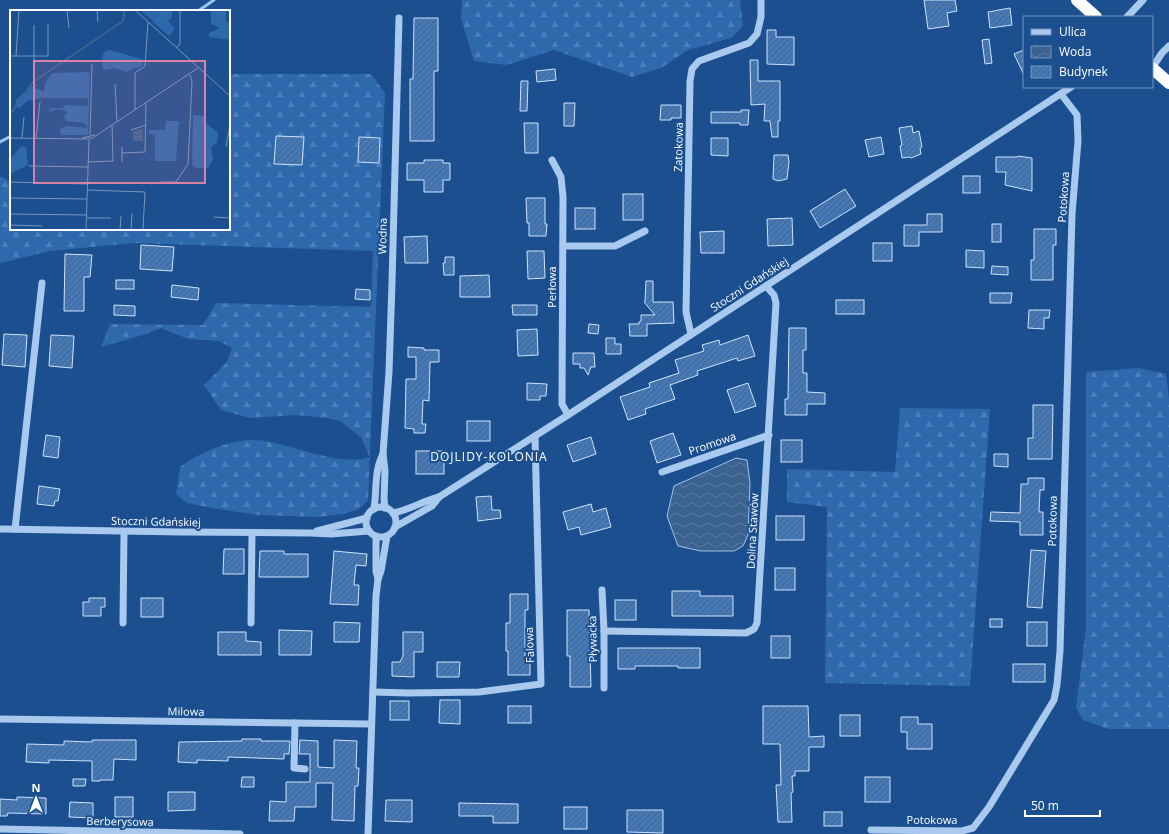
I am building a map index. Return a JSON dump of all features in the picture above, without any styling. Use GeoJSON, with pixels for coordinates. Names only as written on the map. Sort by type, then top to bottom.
{"type":"FeatureCollection","features":[{"type":"Feature","properties":{"kind":"highway"},"geometry":{"type":"LineString","coordinates":[[1077,0],[1095,16]]}},
{"type":"Feature","properties":{"kind":"highway"},"geometry":{"type":"LineString","coordinates":[[1153,69],[1169,83]]}},
{"type":"Feature","properties":{"kind":"street","name":"Zatokowa"},"geometry":{"type":"LineString","coordinates":[[691,334],[686,312],[690,80],[692,69],[699,61],[749,44],[757,34],[761,17],[761,0]]}},
{"type":"Feature","properties":{"kind":"street"},"geometry":{"type":"LineString","coordinates":[[1128,16],[1143,0]]}},
{"type":"Feature","properties":{"kind":"street","name":"Wodna"},"geometry":{"type":"LineString","coordinates":[[385,508],[385,471],[383,454],[389,372],[392,298],[398,18]]}},
{"type":"Feature","properties":{"kind":"street"},"geometry":{"type":"LineString","coordinates":[[1153,67],[1169,46]]}},
{"type":"Feature","properties":{"kind":"street","name":"Stoczni Gdańskiej"},"geometry":{"type":"LineString","coordinates":[[393,513],[401,512],[439,497],[568,415],[1070,88]]}},
{"type":"Feature","properties":{"kind":"street","name":"Potokowa"},"geometry":{"type":"LineString","coordinates":[[871,830],[962,831],[973,828],[989,806],[1054,700],[1060,651],[1072,214],[1078,141],[1077,115],[1061,94]]}},
{"type":"Feature","properties":{"kind":"street","name":"Perłowa"},"geometry":{"type":"LineString","coordinates":[[552,160],[562,177],[562,404],[568,415]]}},
{"type":"Feature","properties":{"kind":"street"},"geometry":{"type":"LineString","coordinates":[[563,246],[615,246],[645,231]]}},
{"type":"Feature","properties":{"kind":"street"},"geometry":{"type":"LineString","coordinates":[[15,529],[42,283]]}},
{"type":"Feature","properties":{"kind":"street","name":"Dolina Stawów"},"geometry":{"type":"LineString","coordinates":[[604,631],[746,633],[754,629],[757,623],[776,303],[774,295],[766,286]]}},
{"type":"Feature","properties":{"kind":"street","name":"Promowa"},"geometry":{"type":"LineString","coordinates":[[662,472],[769,435]]}},
{"type":"Feature","properties":{"kind":"street","name":"Falowa"},"geometry":{"type":"LineString","coordinates":[[372,692],[479,692],[542,684],[534,436]]}},
{"type":"Feature","properties":{"kind":"street","name":"Wodna"},"geometry":{"type":"LineString","coordinates":[[374,509],[377,472],[383,454]]}},
{"type":"Feature","properties":{"kind":"street","name":"Stoczni Gdańskiej"},"geometry":{"type":"LineString","coordinates":[[395,527],[432,506],[439,497]]}},
{"type":"Feature","properties":{"kind":"street"},"geometry":{"type":"LineString","coordinates":[[368,834],[372,692],[378,579],[372,533],[367,527],[367,518],[374,509],[385,508],[393,513],[395,518],[395,527],[387,536],[381,571],[378,579]]}},
{"type":"Feature","properties":{"kind":"street","name":"Stoczni Gdańskiej"},"geometry":{"type":"LineString","coordinates":[[311,532],[367,518]]}},
{"type":"Feature","properties":{"kind":"street","name":"Stoczni Gdańskiej"},"geometry":{"type":"LineString","coordinates":[[0,529],[124,532],[372,533]]}},
{"type":"Feature","properties":{"kind":"street"},"geometry":{"type":"LineString","coordinates":[[123,623],[124,532]]}},
{"type":"Feature","properties":{"kind":"street"},"geometry":{"type":"LineString","coordinates":[[251,622],[252,533]]}},
{"type":"Feature","properties":{"kind":"street"},"geometry":{"type":"LineString","coordinates":[[372,533],[387,536]]}},
{"type":"Feature","properties":{"kind":"street","name":"Pływacka"},"geometry":{"type":"LineString","coordinates":[[602,590],[604,688]]}},
{"type":"Feature","properties":{"kind":"street","name":"Milowa"},"geometry":{"type":"LineString","coordinates":[[0,719],[371,724]]}},
{"type":"Feature","properties":{"kind":"street"},"geometry":{"type":"LineString","coordinates":[[295,723],[294,768],[305,769]]}},
{"type":"Feature","properties":{"kind":"street","name":"Berberysowa"},"geometry":{"type":"LineString","coordinates":[[0,829],[240,834]]}},
{"type":"Feature","properties":{"kind":"green space"},"geometry":{"type":"Polygon","coordinates":[[[462,0],[740,0],[743,26],[731,38],[688,50],[661,68],[632,77],[554,50],[506,65],[474,61],[461,18],[462,0]]]}},
{"type":"Feature","properties":{"kind":"green space"},"geometry":{"type":"Polygon","coordinates":[[[230,74],[371,74],[385,93],[370,457],[361,437],[340,421],[296,415],[250,418],[221,410],[204,385],[227,362],[232,348],[219,341],[188,339],[161,328],[143,335],[101,347],[110,324],[203,325],[216,303],[371,307],[373,251],[133,243],[50,251],[0,263],[0,176],[10,181],[10,230],[230,230],[230,74]]]}},
{"type":"Feature","properties":{"kind":"green space"},"geometry":{"type":"Polygon","coordinates":[[[1139,368],[1166,374],[1169,399],[1169,729],[1108,729],[1083,720],[1076,708],[1086,628],[1086,372],[1139,368]]]}},
{"type":"Feature","properties":{"kind":"green space"},"geometry":{"type":"Polygon","coordinates":[[[900,408],[990,409],[970,686],[825,683],[827,507],[787,502],[787,469],[895,472],[900,408]]]}},
{"type":"Feature","properties":{"kind":"green space"},"geometry":{"type":"Polygon","coordinates":[[[242,441],[268,441],[315,454],[349,460],[370,457],[368,500],[359,509],[343,514],[318,517],[258,515],[187,503],[176,494],[180,467],[214,448],[242,441]]]}},
{"type":"Feature","properties":{"kind":"water"},"geometry":{"type":"Polygon","coordinates":[[[736,458],[747,460],[750,483],[748,535],[743,546],[734,551],[701,551],[678,546],[667,516],[674,486],[736,458]]]}},
{"type":"Feature","properties":{"kind":"building"},"geometry":{"type":"Polygon","coordinates":[[[924,0],[955,0],[957,11],[947,13],[949,26],[928,29],[924,0]]]}},
{"type":"Feature","properties":{"kind":"building"},"geometry":{"type":"Polygon","coordinates":[[[1010,8],[1012,25],[990,28],[988,12],[1010,8]]]}},
{"type":"Feature","properties":{"kind":"building"},"geometry":{"type":"Polygon","coordinates":[[[414,18],[438,18],[438,71],[434,71],[434,141],[410,141],[410,79],[413,79],[414,18]]]}},
{"type":"Feature","properties":{"kind":"building"},"geometry":{"type":"Polygon","coordinates":[[[767,30],[776,30],[776,37],[794,37],[794,65],[767,64],[767,30]]]}},
{"type":"Feature","properties":{"kind":"building"},"geometry":{"type":"Polygon","coordinates":[[[989,39],[992,63],[985,64],[982,40],[989,39]]]}},
{"type":"Feature","properties":{"kind":"building"},"geometry":{"type":"Polygon","coordinates":[[[1023,50],[1023,73],[1014,54],[1023,50]]]}},
{"type":"Feature","properties":{"kind":"building"},"geometry":{"type":"Polygon","coordinates":[[[750,60],[758,60],[758,81],[780,81],[780,121],[778,121],[778,137],[772,137],[770,121],[764,121],[765,104],[751,105],[750,60]]]}},
{"type":"Feature","properties":{"kind":"building"},"geometry":{"type":"Polygon","coordinates":[[[555,69],[556,80],[537,82],[536,71],[555,69]]]}},
{"type":"Feature","properties":{"kind":"building"},"geometry":{"type":"Polygon","coordinates":[[[521,81],[528,81],[527,111],[520,111],[521,81]]]}},
{"type":"Feature","properties":{"kind":"building"},"geometry":{"type":"Polygon","coordinates":[[[564,103],[575,103],[574,126],[564,126],[564,103]]]}},
{"type":"Feature","properties":{"kind":"building"},"geometry":{"type":"Polygon","coordinates":[[[661,105],[681,105],[681,118],[660,120],[661,105]]]}},
{"type":"Feature","properties":{"kind":"building"},"geometry":{"type":"Polygon","coordinates":[[[741,110],[749,110],[748,125],[740,125],[740,123],[711,123],[711,112],[741,112],[741,110]]]}},
{"type":"Feature","properties":{"kind":"building"},"geometry":{"type":"Polygon","coordinates":[[[524,123],[538,123],[538,153],[525,153],[524,123]]]}},
{"type":"Feature","properties":{"kind":"building"},"geometry":{"type":"Polygon","coordinates":[[[912,126],[913,133],[919,131],[922,147],[920,148],[921,154],[911,158],[902,158],[900,146],[902,145],[899,128],[912,126]]]}},
{"type":"Feature","properties":{"kind":"building"},"geometry":{"type":"Polygon","coordinates":[[[276,136],[304,137],[302,165],[274,164],[276,136]]]}},
{"type":"Feature","properties":{"kind":"building"},"geometry":{"type":"Polygon","coordinates":[[[359,137],[380,138],[379,163],[358,162],[359,137]]]}},
{"type":"Feature","properties":{"kind":"building"},"geometry":{"type":"Polygon","coordinates":[[[881,137],[884,154],[869,157],[865,140],[881,137]]]}},
{"type":"Feature","properties":{"kind":"building"},"geometry":{"type":"Polygon","coordinates":[[[711,138],[728,138],[728,156],[711,155],[711,138]]]}},
{"type":"Feature","properties":{"kind":"building"},"geometry":{"type":"Polygon","coordinates":[[[774,155],[788,155],[789,162],[787,179],[778,181],[773,179],[774,155]]]}},
{"type":"Feature","properties":{"kind":"building"},"geometry":{"type":"Polygon","coordinates":[[[1018,156],[1032,158],[1032,191],[1005,185],[1006,172],[996,172],[996,157],[1018,156]]]}},
{"type":"Feature","properties":{"kind":"building"},"geometry":{"type":"Polygon","coordinates":[[[424,160],[443,160],[443,163],[450,163],[450,180],[443,180],[443,192],[424,192],[424,180],[407,180],[407,163],[424,163],[424,160]]]}},
{"type":"Feature","properties":{"kind":"building"},"geometry":{"type":"Polygon","coordinates":[[[963,176],[980,176],[980,193],[963,193],[963,176]]]}},
{"type":"Feature","properties":{"kind":"building"},"geometry":{"type":"Polygon","coordinates":[[[845,189],[856,206],[820,228],[810,211],[845,189]]]}},
{"type":"Feature","properties":{"kind":"building"},"geometry":{"type":"Polygon","coordinates":[[[623,194],[643,194],[643,220],[623,220],[623,194]]]}},
{"type":"Feature","properties":{"kind":"building"},"geometry":{"type":"Polygon","coordinates":[[[526,198],[545,198],[545,224],[547,224],[546,236],[529,236],[526,198]]]}},
{"type":"Feature","properties":{"kind":"building"},"geometry":{"type":"Polygon","coordinates":[[[575,208],[595,208],[595,229],[575,229],[575,208]]]}},
{"type":"Feature","properties":{"kind":"building"},"geometry":{"type":"Polygon","coordinates":[[[927,214],[942,214],[942,232],[919,232],[919,246],[904,246],[904,225],[927,225],[927,214]]]}},
{"type":"Feature","properties":{"kind":"building"},"geometry":{"type":"Polygon","coordinates":[[[792,218],[793,245],[768,246],[767,219],[792,218]]]}},
{"type":"Feature","properties":{"kind":"building"},"geometry":{"type":"Polygon","coordinates":[[[992,224],[1001,224],[1001,242],[992,242],[992,224]]]}},
{"type":"Feature","properties":{"kind":"building"},"geometry":{"type":"Polygon","coordinates":[[[1034,229],[1056,229],[1056,245],[1053,245],[1053,280],[1031,280],[1031,260],[1034,260],[1034,229]]]}},
{"type":"Feature","properties":{"kind":"building"},"geometry":{"type":"Polygon","coordinates":[[[724,231],[724,253],[701,253],[700,232],[724,231]]]}},
{"type":"Feature","properties":{"kind":"building"},"geometry":{"type":"Polygon","coordinates":[[[427,236],[428,263],[405,263],[404,237],[427,236]]]}},
{"type":"Feature","properties":{"kind":"building"},"geometry":{"type":"Polygon","coordinates":[[[873,243],[892,243],[892,261],[873,261],[873,243]]]}},
{"type":"Feature","properties":{"kind":"building"},"geometry":{"type":"Polygon","coordinates":[[[141,245],[174,247],[172,271],[140,269],[141,245]]]}},
{"type":"Feature","properties":{"kind":"building"},"geometry":{"type":"Polygon","coordinates":[[[966,250],[984,251],[984,268],[966,267],[966,250]]]}},
{"type":"Feature","properties":{"kind":"building"},"geometry":{"type":"Polygon","coordinates":[[[527,251],[544,251],[545,278],[528,279],[527,251]]]}},
{"type":"Feature","properties":{"kind":"building"},"geometry":{"type":"Polygon","coordinates":[[[65,254],[92,255],[90,277],[84,277],[84,311],[64,311],[65,254]]]}},
{"type":"Feature","properties":{"kind":"building"},"geometry":{"type":"Polygon","coordinates":[[[445,257],[454,257],[454,275],[444,275],[443,263],[445,263],[445,257]]]}},
{"type":"Feature","properties":{"kind":"building"},"geometry":{"type":"Polygon","coordinates":[[[992,266],[1008,267],[1008,275],[991,274],[992,266]]]}},
{"type":"Feature","properties":{"kind":"building"},"geometry":{"type":"Polygon","coordinates":[[[489,275],[490,297],[460,297],[460,276],[489,275]]]}},
{"type":"Feature","properties":{"kind":"building"},"geometry":{"type":"Polygon","coordinates":[[[116,280],[134,280],[134,289],[116,289],[116,280]]]}},
{"type":"Feature","properties":{"kind":"building"},"geometry":{"type":"Polygon","coordinates":[[[646,281],[653,281],[653,302],[673,302],[674,323],[647,324],[647,336],[630,336],[629,324],[639,324],[641,321],[641,315],[655,315],[644,302],[646,281]]]}},
{"type":"Feature","properties":{"kind":"building"},"geometry":{"type":"Polygon","coordinates":[[[172,285],[199,288],[198,300],[171,297],[172,285]]]}},
{"type":"Feature","properties":{"kind":"building"},"geometry":{"type":"Polygon","coordinates":[[[356,289],[370,290],[370,300],[355,299],[356,289]]]}},
{"type":"Feature","properties":{"kind":"building"},"geometry":{"type":"Polygon","coordinates":[[[990,293],[1012,293],[1011,303],[990,303],[990,293]]]}},
{"type":"Feature","properties":{"kind":"building"},"geometry":{"type":"Polygon","coordinates":[[[836,300],[864,300],[864,314],[836,314],[836,300]]]}},
{"type":"Feature","properties":{"kind":"building"},"geometry":{"type":"Polygon","coordinates":[[[114,305],[135,306],[135,316],[114,315],[114,305]]]}},
{"type":"Feature","properties":{"kind":"building"},"geometry":{"type":"Polygon","coordinates":[[[512,305],[537,305],[537,315],[513,315],[512,305]]]}},
{"type":"Feature","properties":{"kind":"building"},"geometry":{"type":"Polygon","coordinates":[[[1029,310],[1050,310],[1049,318],[1044,318],[1044,329],[1028,328],[1029,310]]]}},
{"type":"Feature","properties":{"kind":"building"},"geometry":{"type":"Polygon","coordinates":[[[589,324],[599,325],[598,334],[588,333],[589,324]]]}},
{"type":"Feature","properties":{"kind":"building"},"geometry":{"type":"Polygon","coordinates":[[[789,328],[806,328],[806,350],[803,350],[803,373],[807,373],[807,392],[825,393],[825,404],[807,404],[807,415],[785,415],[785,399],[788,399],[789,328]]]}},
{"type":"Feature","properties":{"kind":"building"},"geometry":{"type":"Polygon","coordinates":[[[537,329],[538,355],[518,356],[517,330],[537,329]]]}},
{"type":"Feature","properties":{"kind":"building"},"geometry":{"type":"Polygon","coordinates":[[[4,334],[27,335],[25,367],[2,365],[4,334]]]}},
{"type":"Feature","properties":{"kind":"building"},"geometry":{"type":"Polygon","coordinates":[[[51,335],[74,336],[72,368],[49,366],[51,335]]]}},
{"type":"Feature","properties":{"kind":"building"},"geometry":{"type":"Polygon","coordinates":[[[748,335],[755,356],[738,361],[737,358],[697,371],[698,375],[670,385],[675,399],[645,409],[646,414],[628,420],[620,397],[650,387],[649,383],[679,373],[675,360],[704,351],[702,345],[719,340],[720,345],[748,335]]]}},
{"type":"Feature","properties":{"kind":"building"},"geometry":{"type":"Polygon","coordinates":[[[606,338],[615,338],[615,344],[621,344],[621,354],[606,354],[606,338]]]}},
{"type":"Feature","properties":{"kind":"building"},"geometry":{"type":"Polygon","coordinates":[[[408,347],[424,348],[424,350],[439,350],[439,362],[430,362],[429,401],[423,400],[422,424],[426,424],[425,433],[414,433],[414,429],[405,428],[406,379],[416,379],[416,357],[408,357],[408,347]]]}},
{"type":"Feature","properties":{"kind":"building"},"geometry":{"type":"Polygon","coordinates":[[[573,353],[594,353],[595,367],[591,367],[588,375],[584,368],[580,368],[580,364],[573,364],[573,353]]]}},
{"type":"Feature","properties":{"kind":"building"},"geometry":{"type":"Polygon","coordinates":[[[527,383],[547,384],[546,396],[540,396],[540,400],[527,400],[527,383]]]}},
{"type":"Feature","properties":{"kind":"building"},"geometry":{"type":"Polygon","coordinates":[[[748,383],[756,406],[735,413],[727,390],[748,383]]]}},
{"type":"Feature","properties":{"kind":"building"},"geometry":{"type":"Polygon","coordinates":[[[1033,405],[1053,405],[1052,459],[1028,459],[1028,438],[1033,438],[1033,405]]]}},
{"type":"Feature","properties":{"kind":"building"},"geometry":{"type":"Polygon","coordinates":[[[467,421],[490,421],[490,441],[467,441],[467,421]]]}},
{"type":"Feature","properties":{"kind":"building"},"geometry":{"type":"Polygon","coordinates":[[[673,433],[681,455],[657,463],[650,441],[673,433]]]}},
{"type":"Feature","properties":{"kind":"building"},"geometry":{"type":"Polygon","coordinates":[[[46,435],[60,437],[58,458],[43,456],[46,435]]]}},
{"type":"Feature","properties":{"kind":"building"},"geometry":{"type":"Polygon","coordinates":[[[591,437],[596,454],[573,462],[567,445],[591,437]]]}},
{"type":"Feature","properties":{"kind":"building"},"geometry":{"type":"Polygon","coordinates":[[[781,440],[802,440],[802,462],[781,462],[781,440]]]}},
{"type":"Feature","properties":{"kind":"building"},"geometry":{"type":"Polygon","coordinates":[[[416,451],[444,451],[444,474],[416,474],[416,451]]]}},
{"type":"Feature","properties":{"kind":"building"},"geometry":{"type":"Polygon","coordinates":[[[994,454],[1008,454],[1008,467],[994,466],[994,454]]]}},
{"type":"Feature","properties":{"kind":"building"},"geometry":{"type":"Polygon","coordinates":[[[1028,478],[1044,478],[1044,490],[1040,490],[1039,512],[1043,512],[1043,535],[1020,535],[1020,522],[990,521],[991,512],[1020,513],[1021,484],[1028,484],[1028,478]]]}},
{"type":"Feature","properties":{"kind":"building"},"geometry":{"type":"Polygon","coordinates":[[[39,486],[60,489],[58,501],[55,501],[54,506],[37,504],[39,486]]]}},
{"type":"Feature","properties":{"kind":"building"},"geometry":{"type":"Polygon","coordinates":[[[491,496],[492,510],[500,510],[501,518],[478,521],[476,497],[491,496]]]}},
{"type":"Feature","properties":{"kind":"building"},"geometry":{"type":"Polygon","coordinates":[[[591,504],[593,512],[606,508],[611,527],[581,535],[579,527],[568,530],[563,512],[591,504]]]}},
{"type":"Feature","properties":{"kind":"building"},"geometry":{"type":"Polygon","coordinates":[[[776,516],[804,516],[804,540],[776,540],[776,516]]]}},
{"type":"Feature","properties":{"kind":"building"},"geometry":{"type":"Polygon","coordinates":[[[224,549],[244,549],[244,574],[223,574],[224,549]]]}},
{"type":"Feature","properties":{"kind":"building"},"geometry":{"type":"Polygon","coordinates":[[[1031,550],[1046,551],[1042,608],[1027,607],[1031,550]]]}},
{"type":"Feature","properties":{"kind":"building"},"geometry":{"type":"Polygon","coordinates":[[[260,551],[284,551],[284,554],[308,554],[308,577],[259,577],[260,551]]]}},
{"type":"Feature","properties":{"kind":"building"},"geometry":{"type":"Polygon","coordinates":[[[334,551],[367,554],[366,566],[356,565],[354,585],[359,585],[358,605],[330,604],[334,551]]]}},
{"type":"Feature","properties":{"kind":"building"},"geometry":{"type":"Polygon","coordinates":[[[775,568],[795,568],[795,590],[775,590],[775,568]]]}},
{"type":"Feature","properties":{"kind":"building"},"geometry":{"type":"Polygon","coordinates":[[[672,591],[700,591],[700,596],[733,596],[733,616],[672,616],[672,591]]]}},
{"type":"Feature","properties":{"kind":"building"},"geometry":{"type":"Polygon","coordinates":[[[510,594],[528,594],[528,610],[525,610],[525,656],[530,656],[530,675],[508,675],[506,623],[510,623],[510,594]]]}},
{"type":"Feature","properties":{"kind":"building"},"geometry":{"type":"Polygon","coordinates":[[[89,598],[105,598],[105,607],[101,607],[101,616],[83,616],[83,602],[89,602],[89,598]]]}},
{"type":"Feature","properties":{"kind":"building"},"geometry":{"type":"Polygon","coordinates":[[[141,598],[163,598],[163,617],[141,617],[141,598]]]}},
{"type":"Feature","properties":{"kind":"building"},"geometry":{"type":"Polygon","coordinates":[[[615,600],[636,600],[636,620],[615,620],[615,600]]]}},
{"type":"Feature","properties":{"kind":"building"},"geometry":{"type":"Polygon","coordinates":[[[567,610],[589,610],[591,687],[570,687],[570,656],[567,656],[567,610]]]}},
{"type":"Feature","properties":{"kind":"building"},"geometry":{"type":"Polygon","coordinates":[[[990,619],[1002,619],[1002,627],[990,627],[990,619]]]}},
{"type":"Feature","properties":{"kind":"building"},"geometry":{"type":"Polygon","coordinates":[[[334,622],[360,623],[359,642],[334,642],[334,622]]]}},
{"type":"Feature","properties":{"kind":"building"},"geometry":{"type":"Polygon","coordinates":[[[1027,622],[1047,622],[1047,646],[1027,646],[1027,622]]]}},
{"type":"Feature","properties":{"kind":"building"},"geometry":{"type":"Polygon","coordinates":[[[279,630],[312,631],[311,655],[279,655],[279,630]]]}},
{"type":"Feature","properties":{"kind":"building"},"geometry":{"type":"Polygon","coordinates":[[[218,632],[246,632],[246,641],[261,642],[261,655],[218,655],[218,632]]]}},
{"type":"Feature","properties":{"kind":"building"},"geometry":{"type":"Polygon","coordinates":[[[403,632],[423,632],[423,652],[414,652],[414,677],[392,676],[392,662],[400,662],[403,656],[403,632]]]}},
{"type":"Feature","properties":{"kind":"building"},"geometry":{"type":"Polygon","coordinates":[[[771,636],[790,636],[790,658],[771,658],[771,636]]]}},
{"type":"Feature","properties":{"kind":"building"},"geometry":{"type":"Polygon","coordinates":[[[618,648],[700,648],[700,668],[678,668],[678,666],[635,666],[635,669],[618,669],[618,648]]]}},
{"type":"Feature","properties":{"kind":"building"},"geometry":{"type":"Polygon","coordinates":[[[437,662],[460,662],[459,677],[437,677],[437,662]]]}},
{"type":"Feature","properties":{"kind":"building"},"geometry":{"type":"Polygon","coordinates":[[[1013,664],[1045,664],[1045,682],[1013,682],[1013,664]]]}},
{"type":"Feature","properties":{"kind":"building"},"geometry":{"type":"Polygon","coordinates":[[[440,700],[460,700],[460,724],[439,723],[440,700]]]}},
{"type":"Feature","properties":{"kind":"building"},"geometry":{"type":"Polygon","coordinates":[[[390,701],[409,701],[409,720],[390,720],[390,701]]]}},
{"type":"Feature","properties":{"kind":"building"},"geometry":{"type":"Polygon","coordinates":[[[508,706],[531,706],[531,723],[508,723],[508,706]]]}},
{"type":"Feature","properties":{"kind":"building"},"geometry":{"type":"Polygon","coordinates":[[[763,706],[808,706],[809,737],[824,736],[824,747],[809,747],[809,771],[795,771],[795,776],[792,776],[792,822],[778,822],[776,785],[781,785],[780,744],[763,744],[763,706]]]}},
{"type":"Feature","properties":{"kind":"building"},"geometry":{"type":"Polygon","coordinates":[[[840,715],[860,715],[860,736],[840,736],[840,715]]]}},
{"type":"Feature","properties":{"kind":"building"},"geometry":{"type":"Polygon","coordinates":[[[901,717],[918,717],[918,724],[932,724],[932,749],[907,749],[907,732],[901,732],[901,717]]]}},
{"type":"Feature","properties":{"kind":"building"},"geometry":{"type":"Polygon","coordinates":[[[242,739],[261,739],[261,741],[290,741],[289,754],[284,754],[284,759],[228,757],[228,761],[197,760],[197,763],[178,762],[179,742],[242,741],[242,739]]]}},
{"type":"Feature","properties":{"kind":"building"},"geometry":{"type":"Polygon","coordinates":[[[92,740],[136,740],[136,760],[114,759],[113,780],[100,781],[92,781],[92,761],[49,760],[49,763],[26,762],[27,744],[64,745],[64,741],[92,742],[92,740]]]}},
{"type":"Feature","properties":{"kind":"building"},"geometry":{"type":"Polygon","coordinates":[[[300,740],[318,741],[318,767],[334,768],[334,740],[357,741],[356,768],[359,768],[358,786],[355,786],[354,821],[332,820],[333,783],[316,783],[316,807],[295,807],[294,821],[269,821],[270,801],[286,802],[286,782],[310,782],[310,754],[299,754],[300,740]]]}},
{"type":"Feature","properties":{"kind":"building"},"geometry":{"type":"Polygon","coordinates":[[[242,777],[254,777],[254,787],[241,787],[242,777]]]}},
{"type":"Feature","properties":{"kind":"building"},"geometry":{"type":"Polygon","coordinates":[[[865,777],[890,777],[890,802],[865,802],[865,777]]]}},
{"type":"Feature","properties":{"kind":"building"},"geometry":{"type":"Polygon","coordinates":[[[73,779],[86,779],[85,786],[73,786],[73,779]]]}},
{"type":"Feature","properties":{"kind":"building"},"geometry":{"type":"Polygon","coordinates":[[[168,792],[195,792],[195,810],[168,811],[168,792]]]}},
{"type":"Feature","properties":{"kind":"building"},"geometry":{"type":"Polygon","coordinates":[[[17,797],[46,798],[46,814],[8,813],[7,816],[0,816],[0,799],[17,800],[17,797]]]}},
{"type":"Feature","properties":{"kind":"building"},"geometry":{"type":"Polygon","coordinates":[[[115,797],[133,797],[133,817],[115,817],[115,797]]]}},
{"type":"Feature","properties":{"kind":"building"},"geometry":{"type":"Polygon","coordinates":[[[386,800],[412,800],[412,822],[385,821],[386,800]]]}},
{"type":"Feature","properties":{"kind":"building"},"geometry":{"type":"Polygon","coordinates":[[[70,802],[93,803],[93,818],[69,817],[70,802]]]}},
{"type":"Feature","properties":{"kind":"building"},"geometry":{"type":"Polygon","coordinates":[[[459,803],[518,804],[518,823],[493,823],[493,816],[459,816],[459,803]]]}},
{"type":"Feature","properties":{"kind":"building"},"geometry":{"type":"Polygon","coordinates":[[[564,807],[587,807],[587,829],[564,829],[564,807]]]}},
{"type":"Feature","properties":{"kind":"building"},"geometry":{"type":"Polygon","coordinates":[[[627,810],[663,810],[663,833],[627,832],[627,810]]]}},
{"type":"Feature","properties":{"kind":"building"},"geometry":{"type":"Polygon","coordinates":[[[824,812],[842,812],[842,826],[824,826],[824,812]]]}},
{"type":"Feature","properties":{"kind":"waterway"},"geometry":{"type":"LineString","coordinates":[[199,10],[214,0]]}},
{"type":"Feature","properties":{"kind":"waterway"},"geometry":{"type":"LineString","coordinates":[[0,142],[10,137]]}},
{"type":"Feature","properties":{"kind":"district","name":"DOJLIDY-KOLONIA"},"geometry":{"type":"Point","coordinates":[489,456]}}]}
